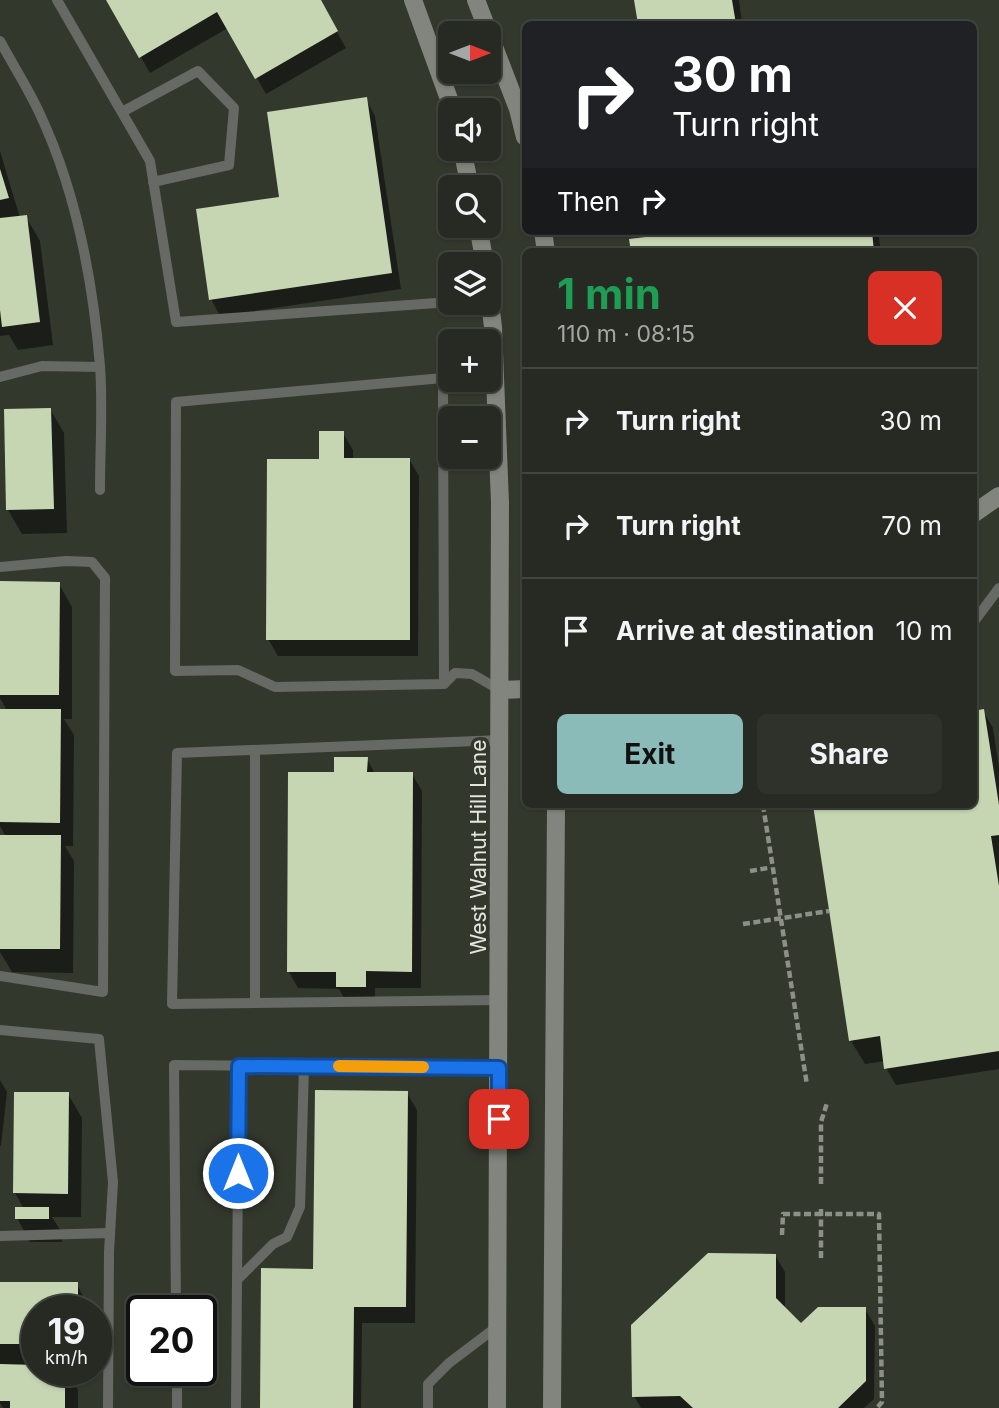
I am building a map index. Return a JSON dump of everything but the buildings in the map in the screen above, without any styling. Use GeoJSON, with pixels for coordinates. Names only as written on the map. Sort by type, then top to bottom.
{"type":"FeatureCollection","features":[{"type":"Feature","properties":{"kind":"main road"},"geometry":{"type":"LineString","coordinates":[[413,0],[450,98]]}},
{"type":"Feature","properties":{"kind":"main road"},"geometry":{"type":"LineString","coordinates":[[476,0],[522,125]]}},
{"type":"Feature","properties":{"kind":"main road","name":"West Walnut Hill Lane"},"geometry":{"type":"LineString","coordinates":[[493,392],[500,503],[501,740],[497,1408]]}},
{"type":"Feature","properties":{"kind":"main road"},"geometry":{"type":"LineString","coordinates":[[977,511],[999,496]]}},
{"type":"Feature","properties":{"kind":"main road"},"geometry":{"type":"LineString","coordinates":[[500,690],[522,689]]}},
{"type":"Feature","properties":{"kind":"main road"},"geometry":{"type":"LineString","coordinates":[[552,1408],[556,808]]}},
{"type":"Feature","properties":{"kind":"lane"},"geometry":{"type":"LineString","coordinates":[[57,0],[150,161],[176,321],[438,303]]}},
{"type":"Feature","properties":{"kind":"lane"},"geometry":{"type":"LineString","coordinates":[[0,41],[39,112],[62,170],[88,273],[100,367],[100,490]]}},
{"type":"Feature","properties":{"kind":"lane"},"geometry":{"type":"LineString","coordinates":[[122,112],[198,71],[234,108],[229,165],[153,182]]}},
{"type":"Feature","properties":{"kind":"lane"},"geometry":{"type":"LineString","coordinates":[[0,377],[42,366],[100,367]]}},
{"type":"Feature","properties":{"kind":"lane"},"geometry":{"type":"LineString","coordinates":[[438,378],[176,402],[175,671],[238,670],[275,687],[444,684],[455,673],[472,674],[500,690]]}},
{"type":"Feature","properties":{"kind":"lane"},"geometry":{"type":"LineString","coordinates":[[444,684],[447,392]]}},
{"type":"Feature","properties":{"kind":"lane"},"geometry":{"type":"LineString","coordinates":[[0,567],[66,561],[92,562],[105,578],[103,992],[0,976]]}},
{"type":"Feature","properties":{"kind":"lane"},"geometry":{"type":"LineString","coordinates":[[977,618],[999,588]]}},
{"type":"Feature","properties":{"kind":"lane"},"geometry":{"type":"LineString","coordinates":[[500,1000],[172,1004],[177,753],[501,740]]}},
{"type":"Feature","properties":{"kind":"lane"},"geometry":{"type":"LineString","coordinates":[[255,750],[255,1003]]}},
{"type":"Feature","properties":{"kind":"lane"},"geometry":{"type":"LineString","coordinates":[[0,1030],[99,1039],[113,1182],[108,1408]]}},
{"type":"Feature","properties":{"kind":"lane"},"geometry":{"type":"LineString","coordinates":[[176,1295],[174,1065],[499,1068]]}},
{"type":"Feature","properties":{"kind":"lane"},"geometry":{"type":"LineString","coordinates":[[236,1408],[239,1066]]}},
{"type":"Feature","properties":{"kind":"lane"},"geometry":{"type":"LineString","coordinates":[[237,1280],[273,1244],[287,1237],[300,1207],[304,1066]]}},
{"type":"Feature","properties":{"kind":"lane"},"geometry":{"type":"LineString","coordinates":[[0,1236],[110,1234]]}},
{"type":"Feature","properties":{"kind":"lane"},"geometry":{"type":"LineString","coordinates":[[428,1408],[428,1384],[449,1363],[498,1326]]}},
{"type":"Feature","properties":{"kind":"lane"},"geometry":{"type":"LineString","coordinates":[[177,1386],[177,1408]]}},
{"type":"Feature","properties":{"kind":"path"},"geometry":{"type":"LineString","coordinates":[[764,808],[807,1085]]}},
{"type":"Feature","properties":{"kind":"path"},"geometry":{"type":"LineString","coordinates":[[750,871],[768,868]]}},
{"type":"Feature","properties":{"kind":"path"},"geometry":{"type":"LineString","coordinates":[[743,924],[829,911]]}},
{"type":"Feature","properties":{"kind":"path"},"geometry":{"type":"LineString","coordinates":[[821,1184],[821,1122],[827,1103]]}},
{"type":"Feature","properties":{"kind":"path"},"geometry":{"type":"LineString","coordinates":[[821,1212],[821,1261]]}},
{"type":"Feature","properties":{"kind":"path"},"geometry":{"type":"LineString","coordinates":[[782,1235],[783,1214],[879,1214],[883,1402],[877,1408]]}},
{"type":"Feature","properties":{"kind":"slow traffic"},"geometry":{"type":"LineString","coordinates":[[339,1066],[423,1067]]}},
{"type":"Feature","properties":{"kind":"route"},"geometry":{"type":"LineString","coordinates":[[238,1173],[239,1066],[499,1068],[499,1119]]}}]}
